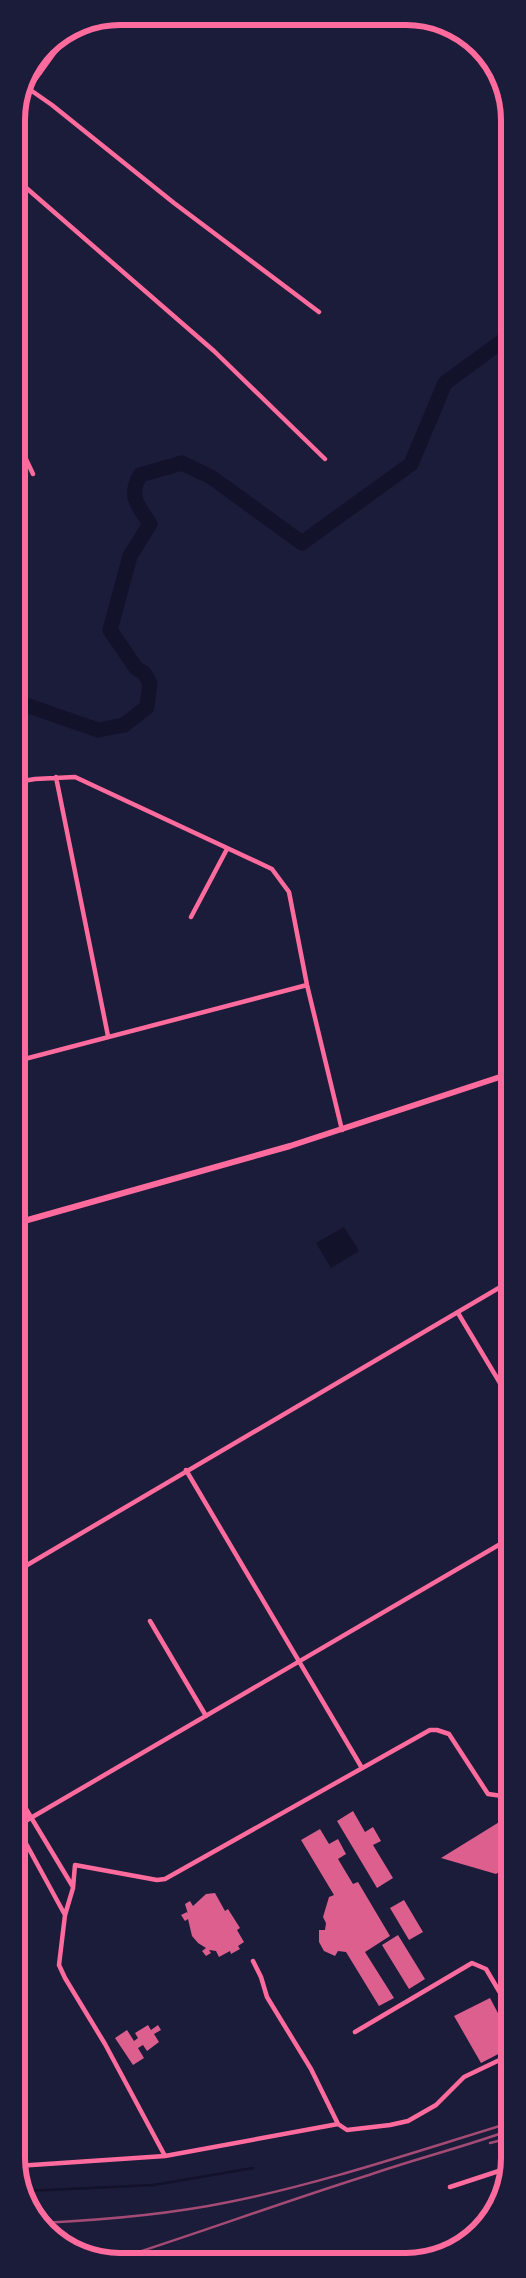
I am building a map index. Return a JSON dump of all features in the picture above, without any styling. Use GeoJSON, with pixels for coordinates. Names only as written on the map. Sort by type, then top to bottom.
{"type":"FeatureCollection","features":[{"type":"Feature","properties":{"kind":"main road"},"geometry":{"type":"LineString","coordinates":[[25,1221],[342,1130],[501,1077]]}},
{"type":"Feature","properties":{"kind":"street"},"geometry":{"type":"LineString","coordinates":[[32,85],[57,49]]}},
{"type":"Feature","properties":{"kind":"street"},"geometry":{"type":"LineString","coordinates":[[30,90],[52,105],[174,203],[319,312]]}},
{"type":"Feature","properties":{"kind":"street"},"geometry":{"type":"LineString","coordinates":[[25,187],[214,351],[325,459]]}},
{"type":"Feature","properties":{"kind":"street"},"geometry":{"type":"LineString","coordinates":[[25,457],[33,474]]}},
{"type":"Feature","properties":{"kind":"street"},"geometry":{"type":"LineString","coordinates":[[25,781],[56,777],[75,777],[272,869],[289,892],[307,985],[342,1130]]}},
{"type":"Feature","properties":{"kind":"street"},"geometry":{"type":"LineString","coordinates":[[56,777],[108,1036]]}},
{"type":"Feature","properties":{"kind":"street"},"geometry":{"type":"LineString","coordinates":[[192,917],[228,849]]}},
{"type":"Feature","properties":{"kind":"street"},"geometry":{"type":"LineString","coordinates":[[25,1059],[307,985]]}},
{"type":"Feature","properties":{"kind":"street"},"geometry":{"type":"LineString","coordinates":[[25,1566],[501,1287]]}},
{"type":"Feature","properties":{"kind":"street"},"geometry":{"type":"LineString","coordinates":[[458,1313],[501,1385]]}},
{"type":"Feature","properties":{"kind":"street"},"geometry":{"type":"LineString","coordinates":[[186,1470],[362,1768]]}},
{"type":"Feature","properties":{"kind":"street"},"geometry":{"type":"LineString","coordinates":[[25,1821],[501,1544]]}},
{"type":"Feature","properties":{"kind":"street"},"geometry":{"type":"LineString","coordinates":[[150,1621],[206,1716]]}},
{"type":"Feature","properties":{"kind":"street"},"geometry":{"type":"LineString","coordinates":[[165,2156],[123,2081],[105,2044],[61,1971],[59,1958],[65,1915],[73,1888],[75,1865],[145,1876],[157,1880],[165,1878],[430,1730],[449,1734],[488,1794],[501,1796]]}},
{"type":"Feature","properties":{"kind":"street"},"geometry":{"type":"LineString","coordinates":[[25,1808],[73,1888]]}},
{"type":"Feature","properties":{"kind":"street"},"geometry":{"type":"LineString","coordinates":[[25,1840],[65,1915]]}},
{"type":"Feature","properties":{"kind":"street"},"geometry":{"type":"LineString","coordinates":[[253,1961],[261,1977],[267,1997],[311,2069],[338,2124],[342,2128],[353,2130],[408,2121],[436,2105],[464,2077],[501,2059]]}},
{"type":"Feature","properties":{"kind":"street"},"geometry":{"type":"LineString","coordinates":[[355,2032],[472,1962],[486,1969],[501,1993]]}},
{"type":"Feature","properties":{"kind":"street"},"geometry":{"type":"LineString","coordinates":[[26,2165],[165,2156],[338,2124]]}},
{"type":"Feature","properties":{"kind":"street"},"geometry":{"type":"LineString","coordinates":[[450,2187],[500,2171]]}},
{"type":"Feature","properties":{"kind":"shaded area"},"geometry":{"type":"Polygon","coordinates":[[[344,1227],[359,1251],[331,1268],[316,1243],[344,1227]]]}},
{"type":"Feature","properties":{"kind":"building"},"geometry":{"type":"Polygon","coordinates":[[[353,1811],[365,1832],[373,1827],[381,1841],[373,1845],[393,1878],[377,1888],[337,1821],[353,1811]]]}},
{"type":"Feature","properties":{"kind":"building"},"geometry":{"type":"Polygon","coordinates":[[[501,1821],[501,1871],[496,1874],[441,1858],[501,1821]]]}},
{"type":"Feature","properties":{"kind":"building"},"geometry":{"type":"Polygon","coordinates":[[[320,1829],[329,1844],[338,1839],[346,1854],[338,1859],[353,1884],[358,1882],[390,1936],[365,1952],[394,1998],[379,2006],[346,1952],[338,1951],[335,1956],[324,1951],[319,1942],[319,1930],[325,1930],[326,1923],[323,1917],[329,1897],[334,1895],[301,1840],[320,1829]]]}},
{"type":"Feature","properties":{"kind":"building"},"geometry":{"type":"Polygon","coordinates":[[[215,1893],[225,1911],[228,1909],[240,1928],[237,1930],[244,1942],[238,1946],[240,1949],[231,1954],[230,1951],[219,1957],[216,1951],[209,1950],[211,1953],[206,1956],[202,1951],[206,1948],[192,1936],[188,1919],[185,1921],[181,1915],[187,1912],[188,1914],[185,1904],[190,1901],[193,1906],[206,1894],[215,1893]]]}},
{"type":"Feature","properties":{"kind":"building"},"geometry":{"type":"Polygon","coordinates":[[[404,1900],[423,1932],[409,1940],[390,1908],[404,1900]]]}},
{"type":"Feature","properties":{"kind":"building"},"geometry":{"type":"Polygon","coordinates":[[[398,1935],[425,1979],[409,1989],[382,1945],[398,1935]]]}},
{"type":"Feature","properties":{"kind":"building"},"geometry":{"type":"Polygon","coordinates":[[[490,1998],[501,2019],[501,2053],[481,2063],[454,2016],[490,1998]]]}},
{"type":"Feature","properties":{"kind":"building"},"geometry":{"type":"Polygon","coordinates":[[[148,2025],[151,2030],[158,2025],[161,2030],[154,2034],[159,2042],[147,2051],[143,2045],[138,2048],[144,2058],[133,2065],[115,2038],[127,2030],[134,2041],[138,2038],[135,2033],[148,2025]]]}},
{"type":"Feature","properties":{"kind":"waterway"},"geometry":{"type":"LineString","coordinates":[[25,705],[98,730],[124,725],[147,707],[150,683],[144,673],[136,668],[110,630],[130,556],[150,524],[136,501],[135,489],[140,475],[182,463],[211,477],[302,543],[411,464],[445,383],[501,342]]}},
{"type":"Feature","properties":{"kind":"waterway"},"geometry":{"type":"LineString","coordinates":[[31,2191],[154,2185],[253,2168]]}},
{"type":"Feature","properties":{"kind":"railway"},"geometry":{"type":"LineString","coordinates":[[50,2222],[135,2216],[229,2202],[300,2186],[501,2126]]}},
{"type":"Feature","properties":{"kind":"railway"},"geometry":{"type":"LineString","coordinates":[[135,2253],[401,2164],[499,2134]]}},
{"type":"Feature","properties":{"kind":"railway"},"geometry":{"type":"LineString","coordinates":[[490,2143],[501,2140]]}}]}
